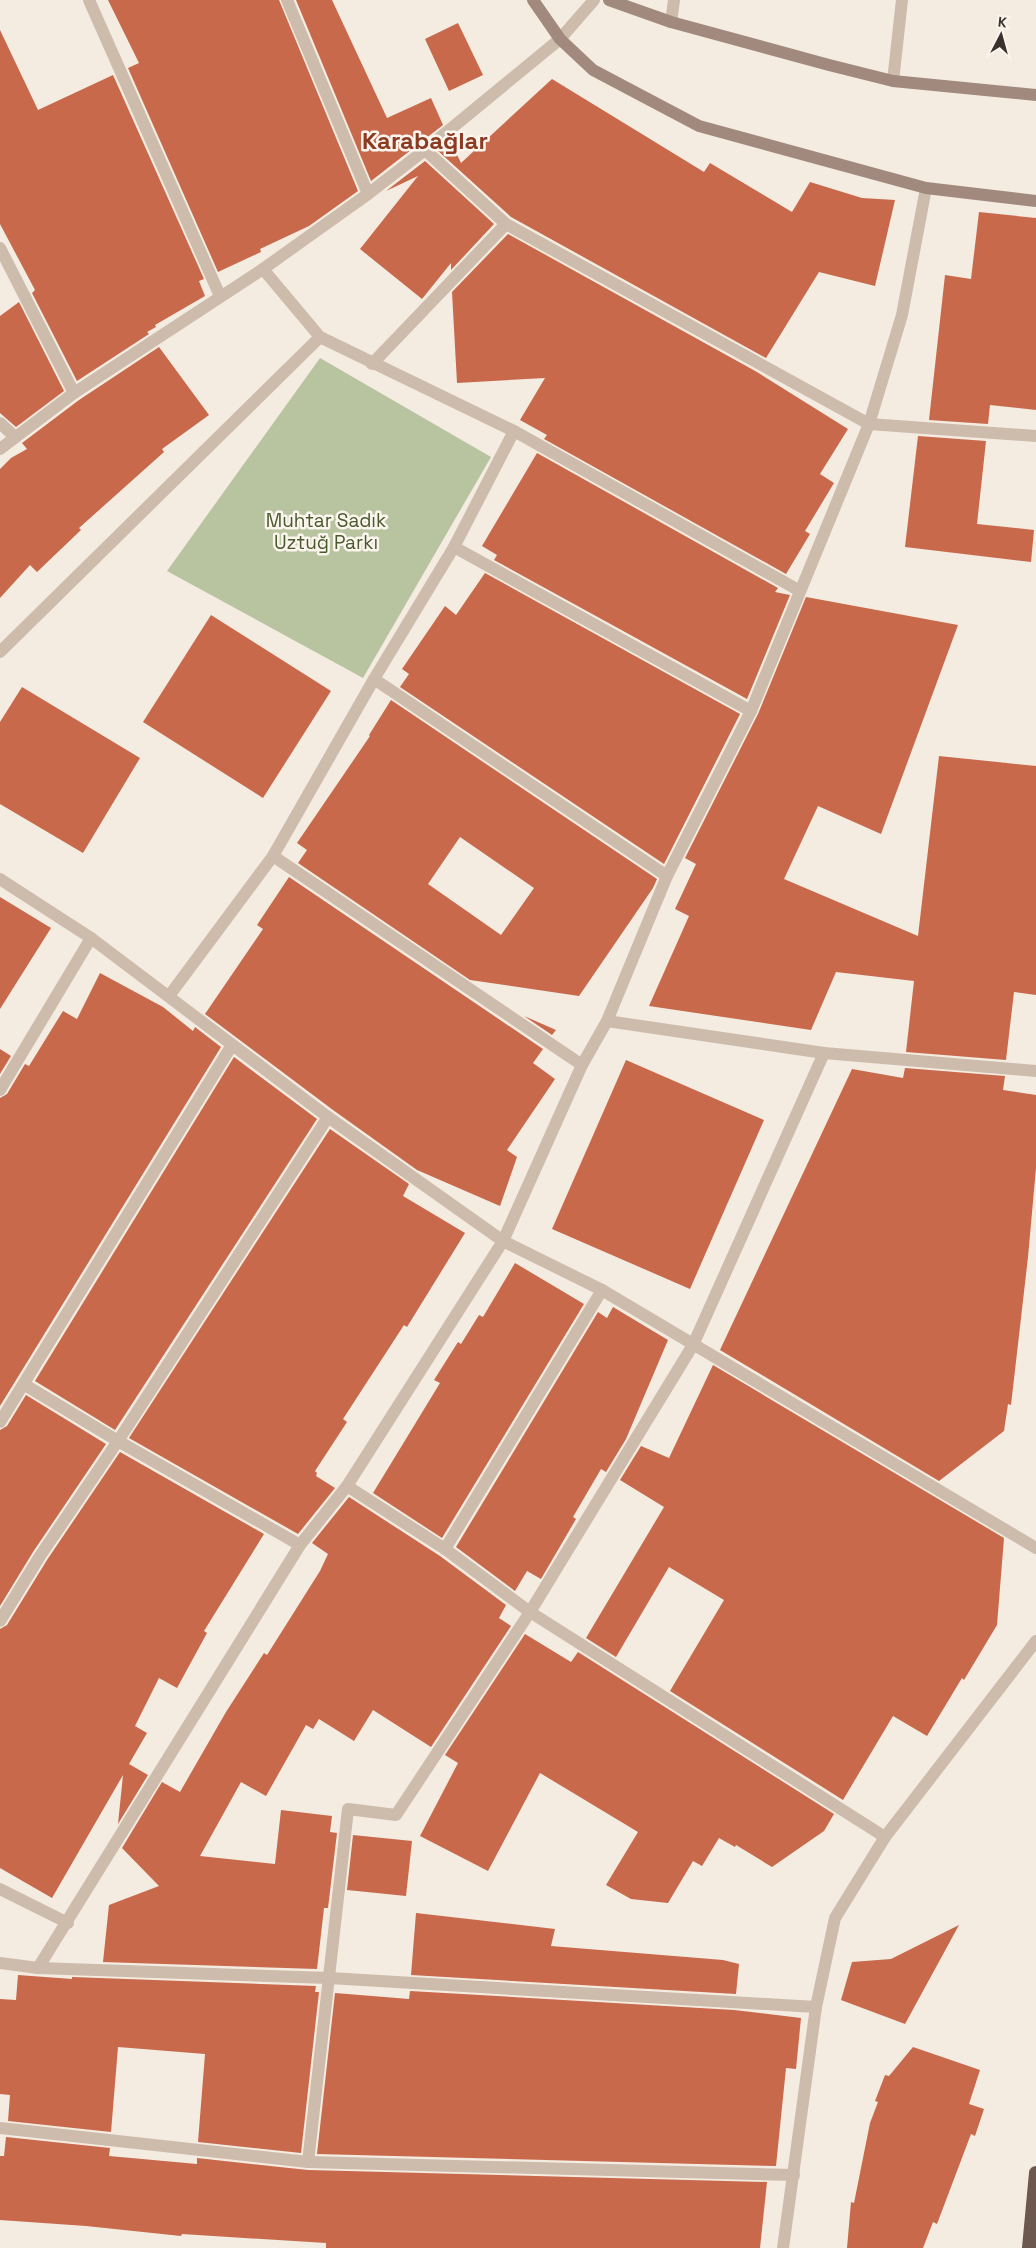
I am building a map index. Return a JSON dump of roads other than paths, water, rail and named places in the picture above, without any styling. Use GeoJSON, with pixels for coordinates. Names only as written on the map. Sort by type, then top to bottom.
{"type":"FeatureCollection","features":[{"type":"Feature","properties":{"kind":"highway"},"geometry":{"type":"LineString","coordinates":[[1029,2248],[1036,2173]]}},
{"type":"Feature","properties":{"kind":"main road"},"geometry":{"type":"LineString","coordinates":[[533,0],[560,39],[593,70],[699,126],[926,188],[1036,201]]}},
{"type":"Feature","properties":{"kind":"main road"},"geometry":{"type":"LineString","coordinates":[[609,0],[671,22],[829,65],[893,80],[1036,95]]}},
{"type":"Feature","properties":{"kind":"street"},"geometry":{"type":"LineString","coordinates":[[89,0],[220,296]]}},
{"type":"Feature","properties":{"kind":"street"},"geometry":{"type":"LineString","coordinates":[[287,0],[368,194]]}},
{"type":"Feature","properties":{"kind":"street"},"geometry":{"type":"LineString","coordinates":[[0,449],[74,392],[263,269],[368,194],[425,150],[560,39],[594,0]]}},
{"type":"Feature","properties":{"kind":"street"},"geometry":{"type":"LineString","coordinates":[[671,22],[674,0]]}},
{"type":"Feature","properties":{"kind":"street"},"geometry":{"type":"LineString","coordinates":[[893,80],[902,0]]}},
{"type":"Feature","properties":{"kind":"street"},"geometry":{"type":"LineString","coordinates":[[425,150],[506,224],[869,424],[1036,436]]}},
{"type":"Feature","properties":{"kind":"street"},"geometry":{"type":"LineString","coordinates":[[38,1968],[300,1545],[347,1486],[503,1241],[582,1065],[607,1022],[667,876],[751,711],[869,424],[902,315],[926,188]]}},
{"type":"Feature","properties":{"kind":"street"},"geometry":{"type":"LineString","coordinates":[[372,364],[506,224]]}},
{"type":"Feature","properties":{"kind":"street"},"geometry":{"type":"LineString","coordinates":[[0,248],[74,392]]}},
{"type":"Feature","properties":{"kind":"street"},"geometry":{"type":"LineString","coordinates":[[263,269],[320,337],[514,432],[800,592]]}},
{"type":"Feature","properties":{"kind":"street"},"geometry":{"type":"LineString","coordinates":[[0,652],[320,337]]}},
{"type":"Feature","properties":{"kind":"street"},"geometry":{"type":"LineString","coordinates":[[0,423],[15,437]]}},
{"type":"Feature","properties":{"kind":"street"},"geometry":{"type":"LineString","coordinates":[[169,996],[273,856],[374,679],[454,547],[514,432]]}},
{"type":"Feature","properties":{"kind":"street"},"geometry":{"type":"LineString","coordinates":[[454,547],[751,711]]}},
{"type":"Feature","properties":{"kind":"street"},"geometry":{"type":"LineString","coordinates":[[374,679],[667,876]]}},
{"type":"Feature","properties":{"kind":"street"},"geometry":{"type":"LineString","coordinates":[[273,856],[582,1065]]}},
{"type":"Feature","properties":{"kind":"street"},"geometry":{"type":"LineString","coordinates":[[0,879],[91,938],[328,1116],[503,1241],[602,1290],[1036,1548]]}},
{"type":"Feature","properties":{"kind":"street"},"geometry":{"type":"LineString","coordinates":[[0,1090],[91,938]]}},
{"type":"Feature","properties":{"kind":"street"},"geometry":{"type":"LineString","coordinates":[[607,1022],[824,1053],[1036,1071]]}},
{"type":"Feature","properties":{"kind":"street"},"geometry":{"type":"LineString","coordinates":[[0,1422],[25,1385],[232,1045]]}},
{"type":"Feature","properties":{"kind":"street"},"geometry":{"type":"LineString","coordinates":[[308,2162],[348,1810],[396,1815],[530,1612],[694,1345],[824,1053]]}},
{"type":"Feature","properties":{"kind":"street"},"geometry":{"type":"LineString","coordinates":[[0,1621],[40,1556],[118,1442],[328,1116]]}},
{"type":"Feature","properties":{"kind":"street"},"geometry":{"type":"LineString","coordinates":[[445,1548],[602,1290]]}},
{"type":"Feature","properties":{"kind":"street"},"geometry":{"type":"LineString","coordinates":[[25,1385],[118,1442],[300,1545]]}},
{"type":"Feature","properties":{"kind":"street"},"geometry":{"type":"LineString","coordinates":[[347,1486],[445,1548],[530,1612],[886,1837]]}},
{"type":"Feature","properties":{"kind":"street"},"geometry":{"type":"LineString","coordinates":[[783,2248],[816,2007],[835,1918],[886,1837],[1036,1641]]}},
{"type":"Feature","properties":{"kind":"street"},"geometry":{"type":"LineString","coordinates":[[0,1889],[68,1922]]}},
{"type":"Feature","properties":{"kind":"street"},"geometry":{"type":"LineString","coordinates":[[0,1963],[38,1968],[329,1978],[816,2007]]}},
{"type":"Feature","properties":{"kind":"street"},"geometry":{"type":"LineString","coordinates":[[0,2128],[308,2162],[794,2175]]}},
{"type":"Feature","properties":{"kind":"district","name":"Karabağlar"},"geometry":{"type":"Point","coordinates":[425,141]}},
{"type":"Feature","properties":{"kind":"park label","name":"Muhtar Sadık Uztuğ Parkı"},"geometry":{"type":"Point","coordinates":[326,531]}}]}
